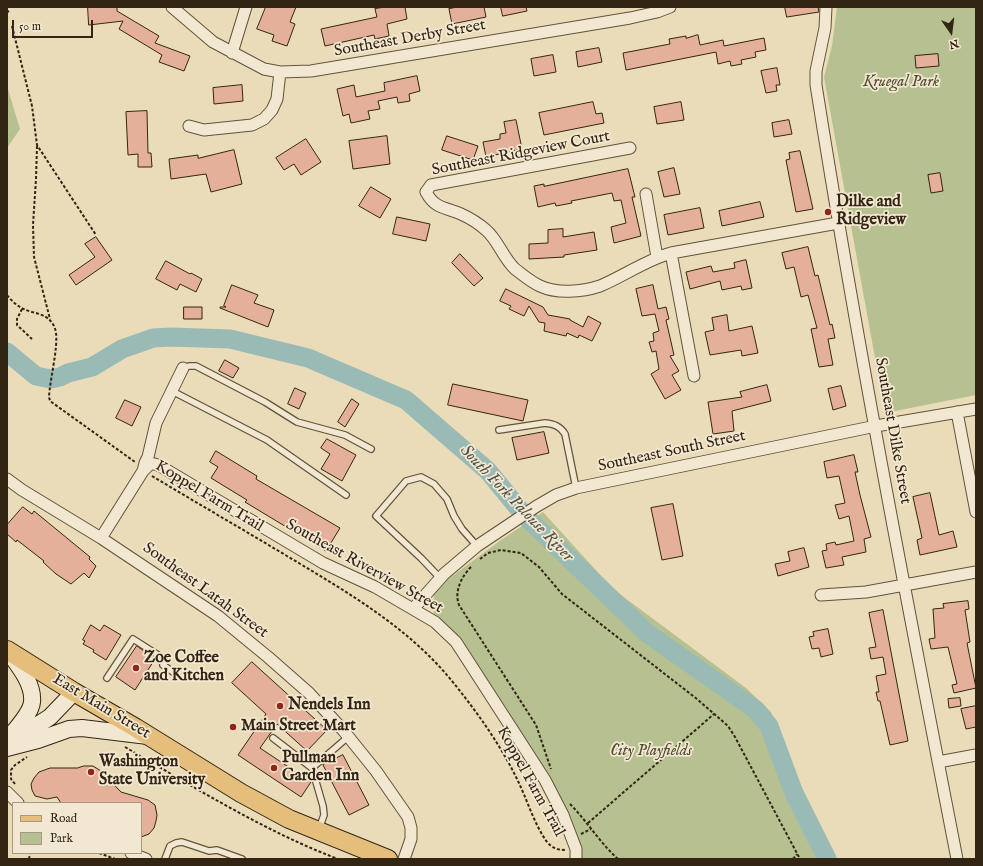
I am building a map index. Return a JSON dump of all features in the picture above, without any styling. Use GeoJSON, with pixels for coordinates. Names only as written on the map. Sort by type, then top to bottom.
{"type":"FeatureCollection","features":[{"type":"Feature","properties":{"kind":"main road","name":"East Main Street"},"geometry":{"type":"LineString","coordinates":[[7,650],[241,793],[289,819],[388,859]]}},
{"type":"Feature","properties":{"kind":"main road"},"geometry":{"type":"LineString","coordinates":[[7,650],[27,680],[32,692],[32,703],[26,715],[7,740]]}},
{"type":"Feature","properties":{"kind":"main road"},"geometry":{"type":"LineString","coordinates":[[7,746],[50,717],[74,692]]}},
{"type":"Feature","properties":{"kind":"main road"},"geometry":{"type":"LineString","coordinates":[[7,746],[38,740],[69,729],[82,728],[150,737]]}},
{"type":"Feature","properties":{"kind":"street","name":"Southeast Derby Street"},"geometry":{"type":"LineString","coordinates":[[172,7],[213,42],[264,69],[280,72],[312,71],[630,18],[658,12],[670,7]]}},
{"type":"Feature","properties":{"kind":"street"},"geometry":{"type":"LineString","coordinates":[[232,53],[246,7]]}},
{"type":"Feature","properties":{"kind":"street","name":"Southeast Dilke Street"},"geometry":{"type":"LineString","coordinates":[[826,7],[825,28],[816,71],[816,85],[838,223],[904,585],[957,859]]}},
{"type":"Feature","properties":{"kind":"street"},"geometry":{"type":"LineString","coordinates":[[188,126],[204,130],[252,125],[264,119],[272,110],[277,99],[280,72]]}},
{"type":"Feature","properties":{"kind":"street","name":"Southeast Ridgeview Court"},"geometry":{"type":"LineString","coordinates":[[630,148],[431,185],[426,192],[430,200],[434,203],[475,221],[488,231],[513,267],[525,277],[541,286],[559,291],[579,291],[599,286],[657,257],[672,253],[838,223]]}},
{"type":"Feature","properties":{"kind":"street"},"geometry":{"type":"LineString","coordinates":[[646,194],[657,257]]}},
{"type":"Feature","properties":{"kind":"street"},"geometry":{"type":"LineString","coordinates":[[672,253],[694,376]]}},
{"type":"Feature","properties":{"kind":"street"},"geometry":{"type":"LineString","coordinates":[[101,538],[143,471],[156,423],[184,368]]}},
{"type":"Feature","properties":{"kind":"street","name":"Southeast South Street"},"geometry":{"type":"LineString","coordinates":[[413,609],[440,578],[477,546],[556,495],[576,488],[876,426],[976,409]]}},
{"type":"Feature","properties":{"kind":"street"},"geometry":{"type":"LineString","coordinates":[[957,412],[976,512]]}},
{"type":"Feature","properties":{"kind":"street","name":"Southeast Riverview Street"},"geometry":{"type":"LineString","coordinates":[[143,471],[150,464],[160,466],[323,563],[369,584],[435,622],[456,642],[545,780],[563,815],[576,849],[576,859]]}},
{"type":"Feature","properties":{"kind":"street","name":"Southeast Latah Street"},"geometry":{"type":"LineString","coordinates":[[7,479],[22,490],[101,538],[218,616],[309,693],[376,771],[408,817],[411,828],[411,840],[404,859]]}},
{"type":"Feature","properties":{"kind":"street"},"geometry":{"type":"LineString","coordinates":[[821,595],[866,592],[976,572]]}},
{"type":"Feature","properties":{"kind":"street"},"geometry":{"type":"LineString","coordinates":[[938,762],[976,755]]}},
{"type":"Feature","properties":{"kind":"street"},"geometry":{"type":"LineString","coordinates":[[7,792],[17,802]]}},
{"type":"Feature","properties":{"kind":"street"},"geometry":{"type":"LineString","coordinates":[[133,854],[146,859]]}},
{"type":"Feature","properties":{"kind":"lane"},"geometry":{"type":"LineString","coordinates":[[184,368],[196,366],[265,402],[297,422],[344,435],[371,449]]}},
{"type":"Feature","properties":{"kind":"lane"},"geometry":{"type":"LineString","coordinates":[[172,391],[267,440],[346,495]]}},
{"type":"Feature","properties":{"kind":"lane"},"geometry":{"type":"LineString","coordinates":[[498,430],[545,423],[552,424],[562,429],[576,488]]}},
{"type":"Feature","properties":{"kind":"lane"},"geometry":{"type":"LineString","coordinates":[[440,578],[376,516],[406,481],[421,477],[434,484],[447,499],[454,516],[462,529],[477,546]]}},
{"type":"Feature","properties":{"kind":"lane"},"geometry":{"type":"LineString","coordinates":[[107,678],[133,639],[166,660],[162,665],[174,672]]}},
{"type":"Feature","properties":{"kind":"lane"},"geometry":{"type":"LineString","coordinates":[[312,768],[348,737]]}},
{"type":"Feature","properties":{"kind":"lane"},"geometry":{"type":"LineString","coordinates":[[273,738],[312,768],[323,806],[324,815],[318,831]]}},
{"type":"Feature","properties":{"kind":"lane"},"geometry":{"type":"LineString","coordinates":[[165,859],[170,846],[182,842],[209,851],[217,850],[242,859]]}},
{"type":"Feature","properties":{"kind":"path","name":"Koppel Farm Trail"},"geometry":{"type":"LineString","coordinates":[[12,26],[32,106],[37,145],[33,225],[34,257],[50,320],[56,332],[49,391],[50,401],[128,458],[143,471],[344,590],[388,620],[412,640],[448,676],[470,703],[491,734],[517,779],[539,828],[548,843],[556,849],[565,850]]}},
{"type":"Feature","properties":{"kind":"path"},"geometry":{"type":"LineString","coordinates":[[37,145],[96,235]]}},
{"type":"Feature","properties":{"kind":"path"},"geometry":{"type":"LineString","coordinates":[[7,295],[12,302],[22,309],[43,315],[50,320]]}},
{"type":"Feature","properties":{"kind":"path"},"geometry":{"type":"LineString","coordinates":[[22,309],[17,319],[17,325],[32,339]]}},
{"type":"Feature","properties":{"kind":"path"},"geometry":{"type":"LineString","coordinates":[[479,560],[488,553],[502,550],[521,553],[539,567],[562,594],[697,699],[728,726],[800,859]]}},
{"type":"Feature","properties":{"kind":"path"},"geometry":{"type":"LineString","coordinates":[[475,563],[466,572],[458,588],[457,600],[459,606],[536,725],[553,772]]}},
{"type":"Feature","properties":{"kind":"path"},"geometry":{"type":"LineString","coordinates":[[588,823],[714,714]]}},
{"type":"Feature","properties":{"kind":"path"},"geometry":{"type":"LineString","coordinates":[[122,746],[219,801],[300,842],[338,859]]}},
{"type":"Feature","properties":{"kind":"path"},"geometry":{"type":"LineString","coordinates":[[17,787],[11,779],[11,770],[15,765],[30,755]]}},
{"type":"Feature","properties":{"kind":"path"},"geometry":{"type":"LineString","coordinates":[[569,803],[588,823],[609,851],[618,859]]}},
{"type":"Feature","properties":{"kind":"path"},"geometry":{"type":"LineString","coordinates":[[102,854],[115,859]]}},
{"type":"Feature","properties":{"kind":"path"},"geometry":{"type":"LineString","coordinates":[[793,859],[798,854]]}},
{"type":"Feature","properties":{"kind":"green space","name":"Kruegal Park"},"geometry":{"type":"Polygon","coordinates":[[[837,7],[976,7],[976,395],[885,413],[824,77],[832,46],[837,7]]]}},
{"type":"Feature","properties":{"kind":"green space"},"geometry":{"type":"Polygon","coordinates":[[[7,86],[20,129],[7,148],[7,86]]]}},
{"type":"Feature","properties":{"kind":"green space","name":"City Playfields"},"geometry":{"type":"Polygon","coordinates":[[[543,512],[613,589],[746,688],[771,712],[797,781],[837,859],[576,859],[563,815],[506,720],[435,622],[433,605],[434,594],[447,580],[501,540],[543,512]]]}},
{"type":"Feature","properties":{"kind":"building"},"geometry":{"type":"Polygon","coordinates":[[[88,7],[117,7],[117,11],[159,36],[155,43],[190,56],[184,71],[159,62],[162,55],[119,29],[123,21],[89,25],[88,7]]]}},
{"type":"Feature","properties":{"kind":"building"},"geometry":{"type":"Polygon","coordinates":[[[266,7],[296,7],[290,22],[295,24],[287,46],[272,41],[274,35],[257,29],[266,7]]]}},
{"type":"Feature","properties":{"kind":"building"},"geometry":{"type":"Polygon","coordinates":[[[385,7],[405,7],[407,19],[387,24],[389,36],[375,39],[374,35],[325,46],[321,29],[377,17],[375,9],[385,7]]]}},
{"type":"Feature","properties":{"kind":"building"},"geometry":{"type":"Polygon","coordinates":[[[458,7],[484,7],[486,17],[452,24],[449,9],[458,7]]]}},
{"type":"Feature","properties":{"kind":"building"},"geometry":{"type":"Polygon","coordinates":[[[501,7],[526,7],[527,11],[503,16],[501,7]]]}},
{"type":"Feature","properties":{"kind":"building"},"geometry":{"type":"Polygon","coordinates":[[[785,7],[818,7],[819,12],[787,17],[785,7]]]}},
{"type":"Feature","properties":{"kind":"building"},"geometry":{"type":"Polygon","coordinates":[[[698,35],[700,45],[723,40],[724,46],[764,38],[766,50],[755,52],[756,57],[741,60],[742,64],[731,66],[730,61],[718,64],[716,52],[626,70],[623,53],[670,44],[669,39],[686,36],[686,38],[698,35]]]}},
{"type":"Feature","properties":{"kind":"building"},"geometry":{"type":"Polygon","coordinates":[[[599,48],[602,62],[578,67],[576,52],[599,48]]]}},
{"type":"Feature","properties":{"kind":"building"},"geometry":{"type":"Polygon","coordinates":[[[938,54],[939,66],[916,68],[915,56],[938,54]]]}},
{"type":"Feature","properties":{"kind":"building"},"geometry":{"type":"Polygon","coordinates":[[[553,55],[556,72],[534,76],[531,59],[553,55]]]}},
{"type":"Feature","properties":{"kind":"building"},"geometry":{"type":"Polygon","coordinates":[[[777,68],[780,85],[776,85],[777,91],[766,93],[761,71],[777,68]]]}},
{"type":"Feature","properties":{"kind":"building"},"geometry":{"type":"Polygon","coordinates":[[[417,76],[420,91],[409,94],[410,101],[398,103],[397,97],[378,101],[380,109],[368,111],[370,119],[351,123],[349,114],[343,116],[337,89],[354,85],[356,97],[385,91],[384,83],[417,76]]]}},
{"type":"Feature","properties":{"kind":"building"},"geometry":{"type":"Polygon","coordinates":[[[242,85],[243,101],[214,104],[213,88],[242,85]]]}},
{"type":"Feature","properties":{"kind":"building"},"geometry":{"type":"Polygon","coordinates":[[[593,102],[596,114],[602,113],[604,123],[544,135],[539,113],[593,102]]]}},
{"type":"Feature","properties":{"kind":"building"},"geometry":{"type":"Polygon","coordinates":[[[681,102],[684,120],[657,124],[654,107],[681,102]]]}},
{"type":"Feature","properties":{"kind":"building"},"geometry":{"type":"Polygon","coordinates":[[[147,111],[148,153],[151,153],[152,167],[138,167],[138,154],[128,155],[126,112],[147,111]]]}},
{"type":"Feature","properties":{"kind":"building"},"geometry":{"type":"Polygon","coordinates":[[[516,120],[522,149],[486,157],[483,142],[500,139],[500,134],[506,133],[504,122],[516,120]]]}},
{"type":"Feature","properties":{"kind":"building"},"geometry":{"type":"Polygon","coordinates":[[[789,120],[792,134],[774,137],[772,123],[789,120]]]}},
{"type":"Feature","properties":{"kind":"building"},"geometry":{"type":"Polygon","coordinates":[[[387,136],[390,164],[353,169],[349,141],[387,136]]]}},
{"type":"Feature","properties":{"kind":"building"},"geometry":{"type":"Polygon","coordinates":[[[447,136],[478,146],[473,160],[442,150],[447,136]]]}},
{"type":"Feature","properties":{"kind":"building"},"geometry":{"type":"Polygon","coordinates":[[[306,139],[321,162],[301,175],[294,164],[284,170],[276,158],[306,139]]]}},
{"type":"Feature","properties":{"kind":"building"},"geometry":{"type":"Polygon","coordinates":[[[234,150],[242,184],[211,192],[206,174],[171,179],[169,159],[198,155],[198,158],[234,150]]]}},
{"type":"Feature","properties":{"kind":"building"},"geometry":{"type":"Polygon","coordinates":[[[800,151],[813,209],[796,212],[786,160],[790,159],[789,153],[800,151]]]}},
{"type":"Feature","properties":{"kind":"building"},"geometry":{"type":"Polygon","coordinates":[[[674,168],[680,194],[664,197],[658,172],[674,168]]]}},
{"type":"Feature","properties":{"kind":"building"},"geometry":{"type":"Polygon","coordinates":[[[628,169],[635,197],[632,197],[641,236],[614,243],[611,227],[626,223],[621,200],[614,201],[612,193],[571,201],[572,203],[556,206],[555,203],[538,207],[534,186],[544,184],[544,186],[628,169]]]}},
{"type":"Feature","properties":{"kind":"building"},"geometry":{"type":"Polygon","coordinates":[[[940,173],[943,191],[931,193],[928,175],[940,173]]]}},
{"type":"Feature","properties":{"kind":"building"},"geometry":{"type":"Polygon","coordinates":[[[371,187],[391,199],[380,218],[359,206],[371,187]]]}},
{"type":"Feature","properties":{"kind":"building"},"geometry":{"type":"Polygon","coordinates":[[[760,202],[764,217],[722,226],[719,211],[760,202]]]}},
{"type":"Feature","properties":{"kind":"building"},"geometry":{"type":"Polygon","coordinates":[[[700,208],[704,228],[668,235],[664,215],[700,208]]]}},
{"type":"Feature","properties":{"kind":"building"},"geometry":{"type":"Polygon","coordinates":[[[397,217],[430,224],[426,241],[393,234],[397,217]]]}},
{"type":"Feature","properties":{"kind":"building"},"geometry":{"type":"Polygon","coordinates":[[[563,229],[563,237],[594,232],[597,250],[564,255],[564,257],[529,259],[529,244],[548,243],[548,230],[563,229]]]}},
{"type":"Feature","properties":{"kind":"building"},"geometry":{"type":"Polygon","coordinates":[[[96,237],[112,260],[76,285],[69,275],[95,257],[85,244],[96,237]]]}},
{"type":"Feature","properties":{"kind":"building"},"geometry":{"type":"Polygon","coordinates":[[[808,247],[815,276],[818,275],[830,325],[832,324],[835,338],[828,339],[833,365],[819,367],[811,329],[817,328],[808,295],[801,297],[794,267],[786,269],[782,253],[808,247]]]}},
{"type":"Feature","properties":{"kind":"building"},"geometry":{"type":"Polygon","coordinates":[[[460,254],[483,278],[474,286],[452,263],[460,254]]]}},
{"type":"Feature","properties":{"kind":"building"},"geometry":{"type":"Polygon","coordinates":[[[746,260],[752,288],[742,290],[741,286],[722,290],[720,281],[690,289],[686,272],[711,266],[713,272],[735,268],[734,263],[746,260]]]}},
{"type":"Feature","properties":{"kind":"building"},"geometry":{"type":"Polygon","coordinates":[[[166,261],[202,279],[196,292],[180,284],[177,290],[156,279],[166,261]]]}},
{"type":"Feature","properties":{"kind":"building"},"geometry":{"type":"Polygon","coordinates":[[[232,285],[258,295],[254,303],[274,310],[268,327],[220,308],[226,307],[224,306],[232,285]]]}},
{"type":"Feature","properties":{"kind":"building"},"geometry":{"type":"Polygon","coordinates":[[[653,285],[658,309],[666,307],[669,319],[666,320],[674,355],[670,356],[679,371],[672,375],[681,390],[665,399],[651,374],[659,369],[656,351],[652,352],[649,342],[654,341],[653,333],[659,331],[655,314],[642,316],[636,289],[653,285]]]}},
{"type":"Feature","properties":{"kind":"building"},"geometry":{"type":"Polygon","coordinates":[[[506,289],[543,307],[548,315],[570,319],[583,327],[588,316],[601,323],[592,341],[579,335],[578,338],[567,333],[566,336],[544,331],[545,323],[539,322],[529,306],[524,316],[509,309],[511,306],[500,301],[506,289]]]}},
{"type":"Feature","properties":{"kind":"building"},"geometry":{"type":"Polygon","coordinates":[[[184,307],[202,307],[202,319],[184,319],[184,307]]]}},
{"type":"Feature","properties":{"kind":"building"},"geometry":{"type":"Polygon","coordinates":[[[727,315],[729,331],[752,326],[758,353],[742,356],[741,350],[710,355],[705,332],[714,330],[712,318],[727,315]]]}},
{"type":"Feature","properties":{"kind":"building"},"geometry":{"type":"Polygon","coordinates":[[[225,360],[239,368],[233,378],[219,371],[225,360]]]}},
{"type":"Feature","properties":{"kind":"building"},"geometry":{"type":"Polygon","coordinates":[[[453,384],[528,400],[523,421],[448,405],[453,384]]]}},
{"type":"Feature","properties":{"kind":"building"},"geometry":{"type":"Polygon","coordinates":[[[767,385],[771,401],[732,411],[734,431],[713,434],[708,402],[742,397],[740,392],[767,385]]]}},
{"type":"Feature","properties":{"kind":"building"},"geometry":{"type":"Polygon","coordinates":[[[841,386],[846,406],[833,410],[828,389],[841,386]]]}},
{"type":"Feature","properties":{"kind":"building"},"geometry":{"type":"Polygon","coordinates":[[[295,388],[306,393],[299,409],[288,404],[295,388]]]}},
{"type":"Feature","properties":{"kind":"building"},"geometry":{"type":"Polygon","coordinates":[[[352,399],[359,404],[345,427],[338,422],[352,399]]]}},
{"type":"Feature","properties":{"kind":"building"},"geometry":{"type":"Polygon","coordinates":[[[125,400],[141,407],[132,426],[116,418],[125,400]]]}},
{"type":"Feature","properties":{"kind":"building"},"geometry":{"type":"Polygon","coordinates":[[[544,432],[549,453],[517,460],[512,438],[544,432]]]}},
{"type":"Feature","properties":{"kind":"building"},"geometry":{"type":"Polygon","coordinates":[[[327,439],[356,455],[342,481],[321,469],[330,454],[321,448],[327,439]]]}},
{"type":"Feature","properties":{"kind":"building"},"geometry":{"type":"Polygon","coordinates":[[[216,451],[257,476],[256,479],[340,528],[326,551],[245,502],[247,500],[211,478],[218,467],[210,462],[216,451]]]}},
{"type":"Feature","properties":{"kind":"building"},"geometry":{"type":"Polygon","coordinates":[[[854,455],[858,472],[855,472],[871,537],[864,539],[866,552],[842,557],[844,565],[826,568],[822,551],[827,550],[826,544],[835,542],[836,545],[854,541],[849,516],[839,519],[835,505],[845,503],[839,476],[827,478],[824,462],[854,455]]]}},
{"type":"Feature","properties":{"kind":"building"},"geometry":{"type":"Polygon","coordinates":[[[930,493],[939,535],[953,531],[957,547],[920,555],[917,540],[922,538],[913,497],[930,493]]]}},
{"type":"Feature","properties":{"kind":"building"},"geometry":{"type":"Polygon","coordinates":[[[673,504],[683,556],[662,560],[651,508],[673,504]]]}},
{"type":"Feature","properties":{"kind":"building"},"geometry":{"type":"Polygon","coordinates":[[[23,507],[32,514],[34,511],[90,557],[89,559],[96,566],[89,578],[84,573],[71,584],[56,574],[43,562],[44,561],[7,534],[7,525],[23,507]]]}},
{"type":"Feature","properties":{"kind":"building"},"geometry":{"type":"Polygon","coordinates":[[[804,548],[809,567],[778,576],[775,564],[790,561],[788,552],[804,548]]]}},
{"type":"Feature","properties":{"kind":"building"},"geometry":{"type":"Polygon","coordinates":[[[968,601],[969,609],[965,610],[970,642],[967,643],[976,688],[954,693],[952,685],[957,684],[948,647],[931,649],[929,639],[935,638],[933,609],[944,608],[943,604],[968,601]]]}},
{"type":"Feature","properties":{"kind":"building"},"geometry":{"type":"Polygon","coordinates":[[[883,610],[908,741],[890,745],[880,701],[878,701],[876,692],[879,692],[876,676],[886,674],[883,657],[871,659],[869,648],[876,647],[869,613],[883,610]]]}},
{"type":"Feature","properties":{"kind":"building"},"geometry":{"type":"Polygon","coordinates":[[[91,625],[100,631],[104,625],[121,635],[106,660],[93,652],[94,650],[83,644],[85,641],[83,640],[91,625]]]}},
{"type":"Feature","properties":{"kind":"building"},"geometry":{"type":"Polygon","coordinates":[[[828,629],[833,654],[821,657],[819,648],[812,649],[809,637],[814,636],[813,632],[828,629]]]}},
{"type":"Feature","properties":{"kind":"building","name":"Zoe Coffee and Kitchen"},"geometry":{"type":"Polygon","coordinates":[[[137,646],[155,659],[135,690],[116,677],[137,646]]]}},
{"type":"Feature","properties":{"kind":"building","name":"Nendels Inn"},"geometry":{"type":"Polygon","coordinates":[[[252,662],[327,730],[307,751],[277,724],[260,748],[311,782],[301,797],[238,755],[266,714],[232,683],[252,662]]]}},
{"type":"Feature","properties":{"kind":"building"},"geometry":{"type":"Polygon","coordinates":[[[960,698],[961,706],[949,708],[948,699],[960,698]]]}},
{"type":"Feature","properties":{"kind":"building"},"geometry":{"type":"Polygon","coordinates":[[[976,706],[976,727],[966,729],[961,709],[976,706]]]}},
{"type":"Feature","properties":{"kind":"building"},"geometry":{"type":"Polygon","coordinates":[[[343,755],[369,805],[349,815],[323,765],[343,755]]]}},
{"type":"Feature","properties":{"kind":"building"},"geometry":{"type":"Polygon","coordinates":[[[93,766],[101,771],[121,792],[148,800],[155,805],[157,815],[156,821],[154,828],[149,834],[142,837],[142,802],[60,802],[57,797],[47,799],[35,796],[31,784],[39,772],[50,768],[77,768],[93,766]]]}},
{"type":"Feature","properties":{"kind":"waterway","name":"South Fork Palouse River"},"geometry":{"type":"LineString","coordinates":[[7,352],[36,376],[51,379],[92,367],[122,349],[153,338],[171,337],[230,339],[308,358],[406,400],[488,471],[524,515],[647,633],[756,710],[769,726],[794,793],[827,859]]}},
{"type":"Feature","properties":{"kind":"place","name":"Dilke and Ridgeview"},"geometry":{"type":"Point","coordinates":[828,212]}},
{"type":"Feature","properties":{"kind":"place","name":"Zoe Coffee and Kitchen"},"geometry":{"type":"Point","coordinates":[136,668]}},
{"type":"Feature","properties":{"kind":"place","name":"Nendels Inn"},"geometry":{"type":"Point","coordinates":[280,706]}},
{"type":"Feature","properties":{"kind":"place","name":"Main Street Mart"},"geometry":{"type":"Point","coordinates":[233,727]}},
{"type":"Feature","properties":{"kind":"place","name":"Pullman Garden Inn"},"geometry":{"type":"Point","coordinates":[274,768]}},
{"type":"Feature","properties":{"kind":"place","name":"Washington State University"},"geometry":{"type":"Point","coordinates":[91,772]}}]}
